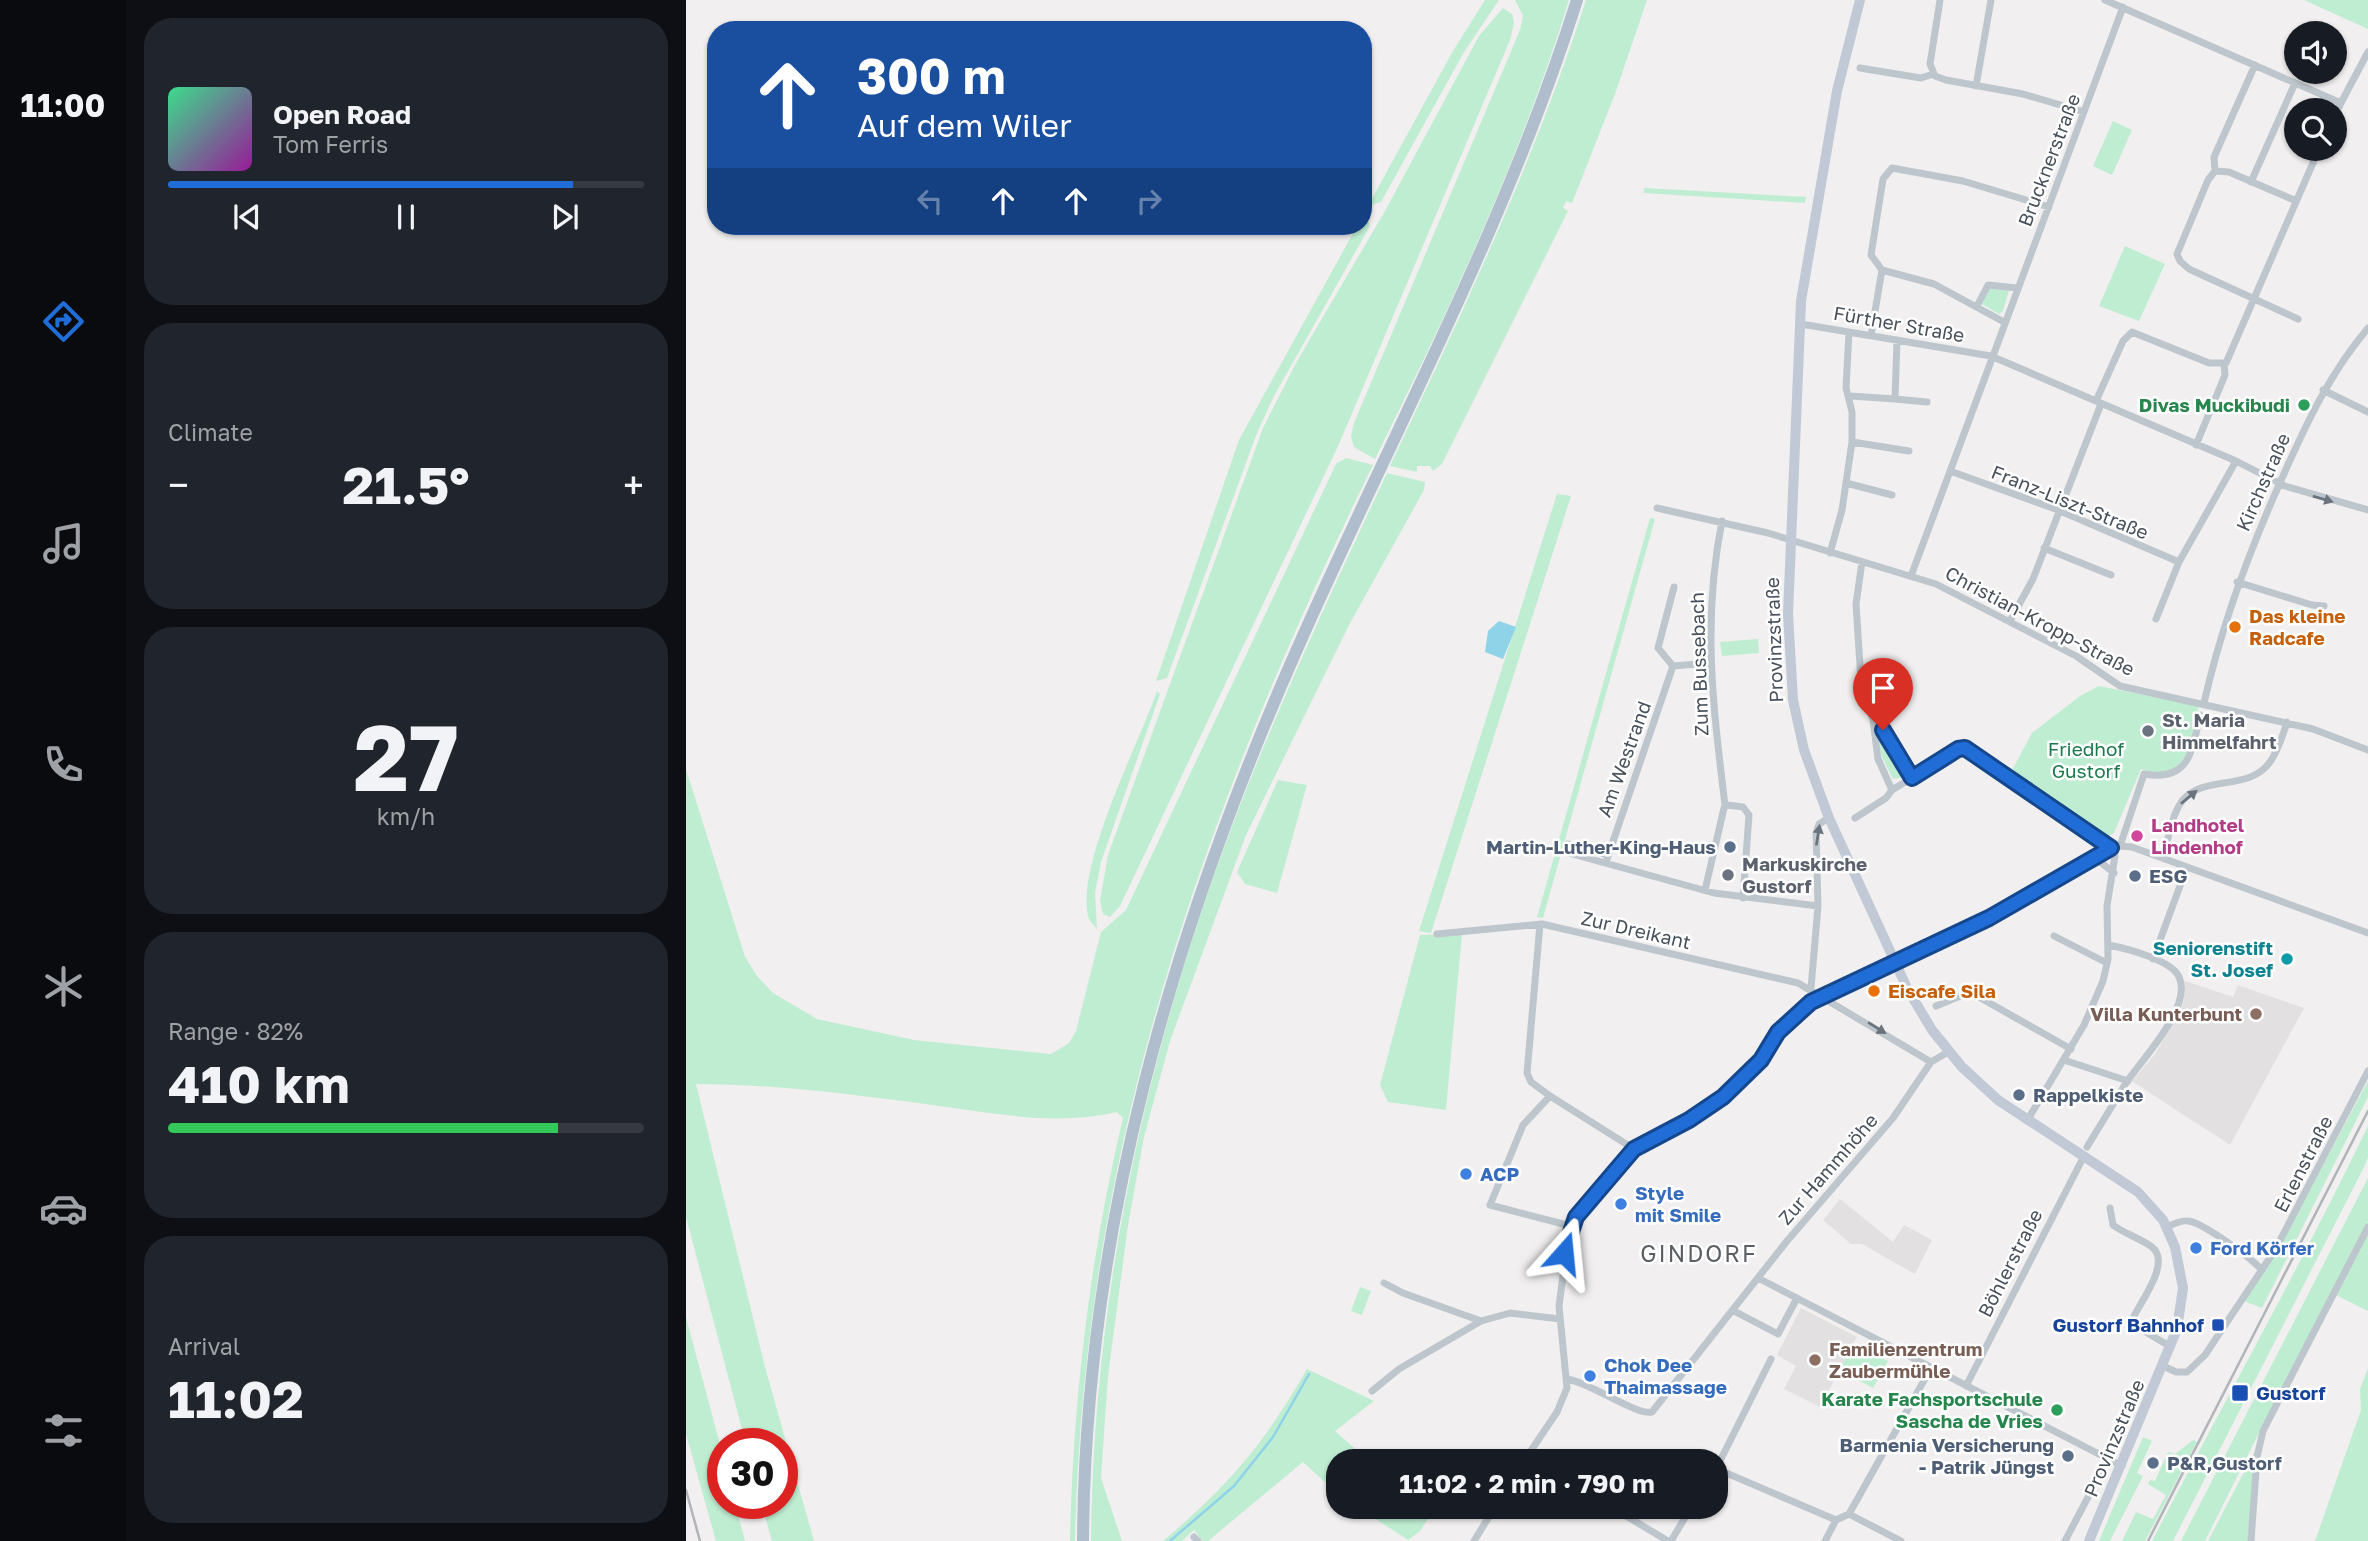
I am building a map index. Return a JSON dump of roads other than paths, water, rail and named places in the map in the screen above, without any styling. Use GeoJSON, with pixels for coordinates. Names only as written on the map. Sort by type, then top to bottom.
{"type":"FeatureCollection","features":[{"type":"Feature","properties":{"kind":"main road"},"geometry":{"type":"LineString","coordinates":[[1083,1541],[1088,1423],[1108,1255],[1132,1128],[1173,975],[1214,850],[1264,725],[1325,586],[1497,218],[1544,101],[1577,0]]}},
{"type":"Feature","properties":{"kind":"street","name":"Provinzstraße"},"geometry":{"type":"LineString","coordinates":[[1860,0],[1839,77],[1802,295],[1790,541],[1788,635],[1793,700],[1804,751],[1829,818],[1916,1006],[1948,1052],[1983,1088],[2027,1121],[2085,1152],[2138,1192],[2167,1227],[2177,1250],[2183,1288],[2181,1312],[2171,1347],[2089,1541]]}},
{"type":"Feature","properties":{"kind":"street"},"geometry":{"type":"LineString","coordinates":[[1933,74],[1930,59],[1940,0]]}},
{"type":"Feature","properties":{"kind":"street"},"geometry":{"type":"LineString","coordinates":[[1976,86],[1991,0]]}},
{"type":"Feature","properties":{"kind":"street"},"geometry":{"type":"LineString","coordinates":[[2105,0],[2284,78]]}},
{"type":"Feature","properties":{"kind":"street","name":"Brucknerstraße"},"geometry":{"type":"LineString","coordinates":[[2004,322],[2123,8]]}},
{"type":"Feature","properties":{"kind":"street"},"geometry":{"type":"LineString","coordinates":[[2344,98],[2368,52]]}},
{"type":"Feature","properties":{"kind":"street"},"geometry":{"type":"LineString","coordinates":[[2255,65],[2214,157],[2215,171],[2207,180],[2181,239],[2178,258],[2189,268],[2298,319]]}},
{"type":"Feature","properties":{"kind":"street"},"geometry":{"type":"LineString","coordinates":[[1860,68],[1921,78],[1933,74],[1946,80],[2028,95],[2084,112]]}},
{"type":"Feature","properties":{"kind":"street"},"geometry":{"type":"LineString","coordinates":[[2250,182],[2295,84]]}},
{"type":"Feature","properties":{"kind":"street"},"geometry":{"type":"LineString","coordinates":[[2297,84],[2330,98]]}},
{"type":"Feature","properties":{"kind":"street"},"geometry":{"type":"LineString","coordinates":[[2196,445],[2225,375],[2224,364],[2230,357],[2294,200],[2313,161]]}},
{"type":"Feature","properties":{"kind":"street"},"geometry":{"type":"LineString","coordinates":[[1911,576],[2004,322],[1923,280],[1882,270],[1871,255],[1883,179],[1889,169],[1900,168],[1956,179],[2049,207]]}},
{"type":"Feature","properties":{"kind":"street"},"geometry":{"type":"LineString","coordinates":[[2215,171],[2229,172],[2294,200]]}},
{"type":"Feature","properties":{"kind":"street"},"geometry":{"type":"LineString","coordinates":[[1871,335],[1882,270]]}},
{"type":"Feature","properties":{"kind":"street"},"geometry":{"type":"LineString","coordinates":[[1977,306],[1988,285],[2017,288]]}},
{"type":"Feature","properties":{"kind":"street","name":"Fürther Straße"},"geometry":{"type":"LineString","coordinates":[[1801,324],[1991,356],[2311,495],[2368,510]]}},
{"type":"Feature","properties":{"kind":"street","name":"Kirchstraße"},"geometry":{"type":"LineString","coordinates":[[2204,703],[2221,632],[2237,582],[2281,481],[2323,390],[2368,328]]}},
{"type":"Feature","properties":{"kind":"street"},"geometry":{"type":"LineString","coordinates":[[1830,553],[1852,442],[1850,396],[1846,388],[1849,332]]}},
{"type":"Feature","properties":{"kind":"street"},"geometry":{"type":"LineString","coordinates":[[2010,621],[2032,579],[2123,341],[2132,332],[2209,363],[2224,364]]}},
{"type":"Feature","properties":{"kind":"street"},"geometry":{"type":"LineString","coordinates":[[1895,399],[1897,340]]}},
{"type":"Feature","properties":{"kind":"street"},"geometry":{"type":"LineString","coordinates":[[2323,390],[2368,412]]}},
{"type":"Feature","properties":{"kind":"street"},"geometry":{"type":"LineString","coordinates":[[1850,396],[1927,402]]}},
{"type":"Feature","properties":{"kind":"street"},"geometry":{"type":"LineString","coordinates":[[1852,442],[1909,451]]}},
{"type":"Feature","properties":{"kind":"street"},"geometry":{"type":"LineString","coordinates":[[2156,619],[2179,562],[2236,461]]}},
{"type":"Feature","properties":{"kind":"street","name":"Franz-Liszt-Straße"},"geometry":{"type":"LineString","coordinates":[[1950,471],[2058,510],[2179,562]]}},
{"type":"Feature","properties":{"kind":"street"},"geometry":{"type":"LineString","coordinates":[[1846,483],[1892,495]]}},
{"type":"Feature","properties":{"kind":"street","name":"Christian-Kropp-Straße"},"geometry":{"type":"LineString","coordinates":[[1657,508],[1722,521],[1941,586],[2079,657],[2120,686],[2287,722],[2325,732],[2366,749]]}},
{"type":"Feature","properties":{"kind":"street","name":"Zum Bussebach"},"geometry":{"type":"LineString","coordinates":[[1705,890],[1725,805],[1710,663],[1710,587],[1722,521]]}},
{"type":"Feature","properties":{"kind":"street"},"geometry":{"type":"LineString","coordinates":[[2044,548],[2111,575]]}},
{"type":"Feature","properties":{"kind":"street"},"geometry":{"type":"LineString","coordinates":[[1862,562],[1856,604],[1858,657],[1863,690],[1873,720],[1878,759],[1892,790]]}},
{"type":"Feature","properties":{"kind":"street"},"geometry":{"type":"LineString","coordinates":[[2237,582],[2312,605],[2324,606]]}},
{"type":"Feature","properties":{"kind":"street"},"geometry":{"type":"LineString","coordinates":[[1674,587],[1658,649],[1673,666],[1710,663]]}},
{"type":"Feature","properties":{"kind":"street","name":"Am Westrand"},"geometry":{"type":"LineString","coordinates":[[1607,859],[1673,666]]}},
{"type":"Feature","properties":{"kind":"street"},"geometry":{"type":"LineString","coordinates":[[2120,846],[2144,774],[2164,776],[2181,769],[2192,748],[2200,715]]}},
{"type":"Feature","properties":{"kind":"street"},"geometry":{"type":"LineString","coordinates":[[1873,720],[1912,778]]}},
{"type":"Feature","properties":{"kind":"street"},"geometry":{"type":"LineString","coordinates":[[2164,858],[2177,811],[2184,799],[2198,790],[2259,773],[2270,763],[2287,722]]}},
{"type":"Feature","properties":{"kind":"street"},"geometry":{"type":"LineString","coordinates":[[2366,749],[2368,738]]}},
{"type":"Feature","properties":{"kind":"street"},"geometry":{"type":"LineString","coordinates":[[1855,818],[1886,798],[1892,790],[1958,749],[1965,748],[2111,848],[2116,859],[2107,906],[2107,963],[2091,1011],[2027,1121]]}},
{"type":"Feature","properties":{"kind":"street"},"geometry":{"type":"LineString","coordinates":[[1725,805],[1744,807],[1749,813],[1743,898]]}},
{"type":"Feature","properties":{"kind":"street"},"geometry":{"type":"LineString","coordinates":[[1811,988],[1818,906],[1816,833],[1819,824],[1829,818]]}},
{"type":"Feature","properties":{"kind":"street"},"geometry":{"type":"LineString","coordinates":[[1607,859],[1565,852],[1567,844],[1705,890],[1743,898],[1818,906]]}},
{"type":"Feature","properties":{"kind":"street"},"geometry":{"type":"LineString","coordinates":[[1532,1449],[1560,1407],[1567,1379],[1560,1320],[1562,1262],[1571,1226],[1634,1149],[1689,1120],[1723,1097],[1761,1060],[1778,1032],[1801,1009],[1823,995],[2021,901],[2093,856],[2120,846],[2164,858],[2368,933]]}},
{"type":"Feature","properties":{"kind":"street"},"geometry":{"type":"LineString","coordinates":[[2093,856],[2114,873]]}},
{"type":"Feature","properties":{"kind":"street"},"geometry":{"type":"LineString","coordinates":[[2108,945],[2153,958],[2187,867]]}},
{"type":"Feature","properties":{"kind":"street"},"geometry":{"type":"LineString","coordinates":[[1540,924],[1527,1073],[1531,1082],[1550,1096],[1634,1149]]}},
{"type":"Feature","properties":{"kind":"street","name":"Zur Dreikant"},"geometry":{"type":"LineString","coordinates":[[1437,934],[1540,924],[1811,988],[1931,1062]]}},
{"type":"Feature","properties":{"kind":"street"},"geometry":{"type":"LineString","coordinates":[[2054,936],[2107,963]]}},
{"type":"Feature","properties":{"kind":"street","name":"Böhlerstraße"},"geometry":{"type":"LineString","coordinates":[[1966,1386],[2085,1152],[2128,1081],[2168,1024],[2181,995],[2181,980],[2177,972],[2153,958]]}},
{"type":"Feature","properties":{"kind":"street"},"geometry":{"type":"LineString","coordinates":[[1936,1006],[1970,992],[2071,1048]]}},
{"type":"Feature","properties":{"kind":"street","name":"Zur Hammhöhe"},"geometry":{"type":"LineString","coordinates":[[1567,1379],[1609,1395],[1639,1412],[1650,1413],[1758,1278],[1893,1118],[1931,1062],[1948,1052]]}},
{"type":"Feature","properties":{"kind":"street"},"geometry":{"type":"LineString","coordinates":[[2064,1060],[2128,1081]]}},
{"type":"Feature","properties":{"kind":"street","name":"Erlenstraße"},"geometry":{"type":"LineString","coordinates":[[2163,1366],[2182,1372],[2195,1366],[2262,1270],[2281,1240],[2368,1071]]}},
{"type":"Feature","properties":{"kind":"street"},"geometry":{"type":"LineString","coordinates":[[1550,1096],[1523,1125],[1490,1205],[1571,1226]]}},
{"type":"Feature","properties":{"kind":"street"},"geometry":{"type":"LineString","coordinates":[[2110,1208],[2113,1225],[2151,1246],[2159,1258],[2157,1270],[2134,1316],[2134,1325],[2171,1347]]}},
{"type":"Feature","properties":{"kind":"street"},"geometry":{"type":"LineString","coordinates":[[2167,1227],[2182,1221],[2193,1222],[2242,1252],[2262,1270]]}},
{"type":"Feature","properties":{"kind":"street"},"geometry":{"type":"LineString","coordinates":[[2251,1541],[2257,1457],[2263,1431],[2368,1227]]}},
{"type":"Feature","properties":{"kind":"street"},"geometry":{"type":"LineString","coordinates":[[1758,1278],[2122,1466]]}},
{"type":"Feature","properties":{"kind":"street"},"geometry":{"type":"LineString","coordinates":[[1384,1283],[1403,1293],[1481,1321]]}},
{"type":"Feature","properties":{"kind":"street"},"geometry":{"type":"LineString","coordinates":[[1734,1311],[1778,1334],[1797,1298]]}},
{"type":"Feature","properties":{"kind":"street"},"geometry":{"type":"LineString","coordinates":[[1372,1391],[1403,1367],[1481,1321],[1510,1313],[1560,1320]]}},
{"type":"Feature","properties":{"kind":"street"},"geometry":{"type":"LineString","coordinates":[[1726,1449],[1771,1359]]}},
{"type":"Feature","properties":{"kind":"street"},"geometry":{"type":"LineString","coordinates":[[1825,1541],[1836,1520],[1849,1514],[1930,1368]]}},
{"type":"Feature","properties":{"kind":"street","name":"Provinzstraße"},"geometry":{"type":"LineString","coordinates":[[2066,1541],[2108,1459]]}},
{"type":"Feature","properties":{"kind":"street"},"geometry":{"type":"LineString","coordinates":[[1728,1473],[1836,1520]]}},
{"type":"Feature","properties":{"kind":"street"},"geometry":{"type":"LineString","coordinates":[[1849,1514],[1901,1541]]}},
{"type":"Feature","properties":{"kind":"street"},"geometry":{"type":"LineString","coordinates":[[1474,1541],[1488,1519]]}},
{"type":"Feature","properties":{"kind":"street"},"geometry":{"type":"LineString","coordinates":[[1632,1519],[1670,1541],[1684,1519]]}},
{"type":"Feature","properties":{"kind":"water"},"geometry":{"type":"Polygon","coordinates":[[[1499,621],[1516,627],[1503,659],[1485,652],[1488,631],[1499,621]]]}},
{"type":"Feature","properties":{"kind":"waterway"},"geometry":{"type":"LineString","coordinates":[[1170,1541],[1234,1486],[1273,1437],[1309,1374]]}},
{"type":"Feature","properties":{"kind":"railway"},"geometry":{"type":"LineString","coordinates":[[2148,1541],[2368,1111]]}},
{"type":"Feature","properties":{"kind":"railway"},"geometry":{"type":"LineString","coordinates":[[686,1490],[700,1541]]}},
{"type":"Feature","properties":{"kind":"place","name":"Divas Muckibudi"},"geometry":{"type":"Point","coordinates":[2304,405]}},
{"type":"Feature","properties":{"kind":"place","name":"Das kleine Radcafe"},"geometry":{"type":"Point","coordinates":[2235,627]}},
{"type":"Feature","properties":{"kind":"place","name":"St. Maria Himmelfahrt"},"geometry":{"type":"Point","coordinates":[2148,731]}},
{"type":"Feature","properties":{"kind":"place","name":"Landhotel Lindenhof"},"geometry":{"type":"Point","coordinates":[2137,836]}},
{"type":"Feature","properties":{"kind":"place","name":"Martin-Luther-King-Haus"},"geometry":{"type":"Point","coordinates":[1730,847]}},
{"type":"Feature","properties":{"kind":"place","name":"Markuskirche Gustorf"},"geometry":{"type":"Point","coordinates":[1728,875]}},
{"type":"Feature","properties":{"kind":"place","name":"ESG"},"geometry":{"type":"Point","coordinates":[2135,876]}},
{"type":"Feature","properties":{"kind":"place","name":"Seniorenstift St. Josef"},"geometry":{"type":"Point","coordinates":[2287,959]}},
{"type":"Feature","properties":{"kind":"place","name":"Eiscafe Sila"},"geometry":{"type":"Point","coordinates":[1874,991]}},
{"type":"Feature","properties":{"kind":"place","name":"Villa Kunterbunt"},"geometry":{"type":"Point","coordinates":[2256,1014]}},
{"type":"Feature","properties":{"kind":"place","name":"Rappelkiste"},"geometry":{"type":"Point","coordinates":[2019,1095]}},
{"type":"Feature","properties":{"kind":"place","name":"ACP"},"geometry":{"type":"Point","coordinates":[1466,1174]}},
{"type":"Feature","properties":{"kind":"place","name":"Style mit Smile"},"geometry":{"type":"Point","coordinates":[1621,1204]}},
{"type":"Feature","properties":{"kind":"place","name":"Ford Körfer"},"geometry":{"type":"Point","coordinates":[2196,1248]}},
{"type":"Feature","properties":{"kind":"place","name":"Gustorf Bahnhof"},"geometry":{"type":"Point","coordinates":[2218,1325]}},
{"type":"Feature","properties":{"kind":"place","name":"Familienzentrum Zaubermühle"},"geometry":{"type":"Point","coordinates":[1815,1360]}},
{"type":"Feature","properties":{"kind":"place","name":"Chok Dee Thaimassage"},"geometry":{"type":"Point","coordinates":[1590,1376]}},
{"type":"Feature","properties":{"kind":"place","name":"Gustorf"},"geometry":{"type":"Point","coordinates":[2240,1393]}},
{"type":"Feature","properties":{"kind":"place","name":"Karate Fachsportschule Sascha de Vries"},"geometry":{"type":"Point","coordinates":[2057,1410]}},
{"type":"Feature","properties":{"kind":"place","name":"Barmenia Versicherung - Patrik Jüngst"},"geometry":{"type":"Point","coordinates":[2068,1456]}},
{"type":"Feature","properties":{"kind":"place","name":"P&R,Gustorf"},"geometry":{"type":"Point","coordinates":[2153,1463]}},
{"type":"Feature","properties":{"kind":"district","name":"GINDORF"},"geometry":{"type":"Point","coordinates":[1699,1254]}},
{"type":"Feature","properties":{"kind":"park label","name":"Friedhof Gustorf"},"geometry":{"type":"Point","coordinates":[2086,760]}}]}
